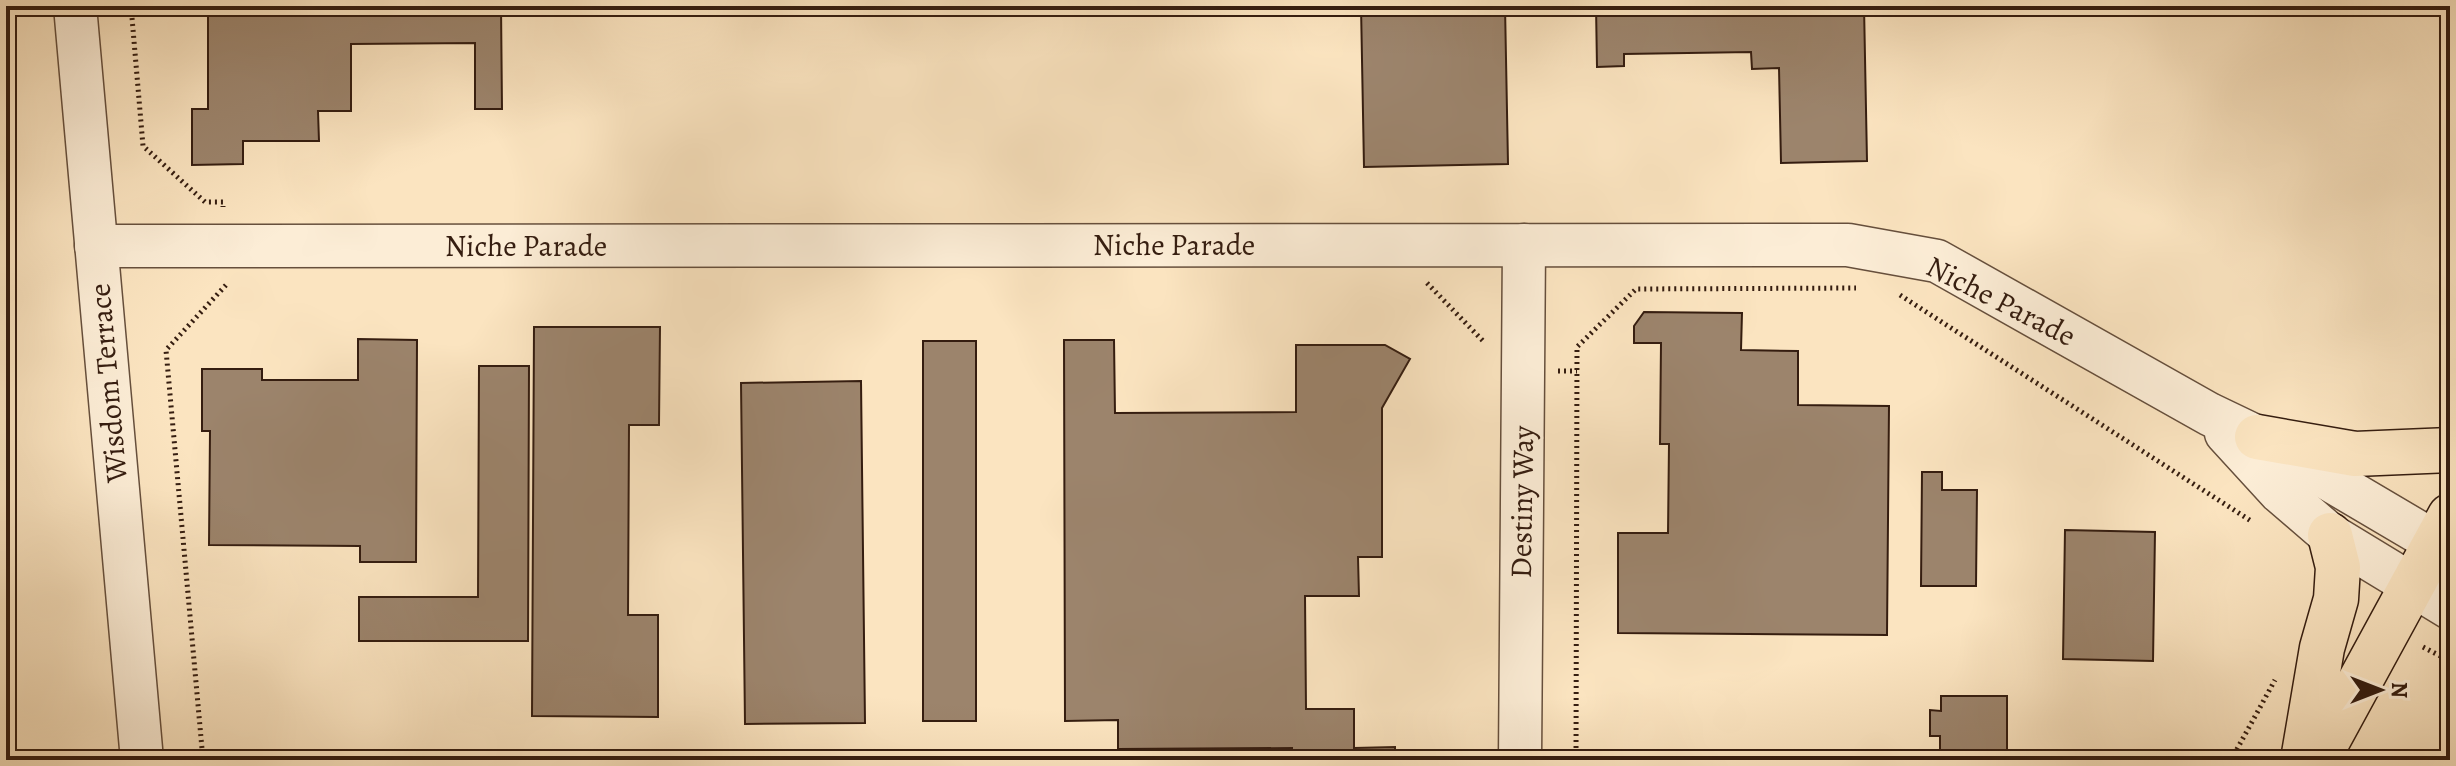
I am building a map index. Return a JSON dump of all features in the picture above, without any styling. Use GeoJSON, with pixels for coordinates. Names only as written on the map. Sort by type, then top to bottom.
{"type":"FeatureCollection","features":[{"type":"Feature","properties":{"kind":"main road"},"geometry":{"type":"LineString","coordinates":[[2257,437],[2355,454],[2450,450]]}},
{"type":"Feature","properties":{"kind":"main road"},"geometry":{"type":"LineString","coordinates":[[2303,760],[2322,648],[2336,599],[2338,567],[2330,535]]}},
{"type":"Feature","properties":{"kind":"main road"},"geometry":{"type":"LineString","coordinates":[[2317,760],[2412,585],[2445,537]]}},
{"type":"Feature","properties":{"kind":"street","name":"Wisdom Terrace"},"geometry":{"type":"LineString","coordinates":[[75,6],[142,760]]}},
{"type":"Feature","properties":{"kind":"street","name":"Destiny Way"},"geometry":{"type":"LineString","coordinates":[[1520,760],[1524,245]]}},
{"type":"Feature","properties":{"kind":"street","name":"Niche Parade"},"geometry":{"type":"LineString","coordinates":[[96,246],[1848,245],[1937,261],[2209,414],[2445,537]]}},
{"type":"Feature","properties":{"kind":"street","name":"Niche Parade"},"geometry":{"type":"LineString","coordinates":[[2209,414],[2280,492],[2330,535],[2450,608]]}},
{"type":"Feature","properties":{"kind":"path"},"geometry":{"type":"LineString","coordinates":[[131,6],[143,146],[205,202],[223,202],[226,287],[166,350],[203,760]]}},
{"type":"Feature","properties":{"kind":"path"},"geometry":{"type":"LineString","coordinates":[[1427,282],[1485,342],[1484,369],[1577,371]]}},
{"type":"Feature","properties":{"kind":"path"},"geometry":{"type":"LineString","coordinates":[[226,287],[241,287]]}},
{"type":"Feature","properties":{"kind":"path"},"geometry":{"type":"LineString","coordinates":[[1576,760],[1577,347],[1636,289],[1857,288]]}},
{"type":"Feature","properties":{"kind":"path"},"geometry":{"type":"LineString","coordinates":[[1889,288],[2259,526]]}},
{"type":"Feature","properties":{"kind":"building"},"geometry":{"type":"Polygon","coordinates":[[[208,6],[501,6],[502,109],[475,109],[475,43],[351,44],[351,111],[318,111],[319,141],[243,141],[243,164],[192,165],[192,109],[208,109],[208,6]]]}},
{"type":"Feature","properties":{"kind":"building"},"geometry":{"type":"Polygon","coordinates":[[[1361,6],[1505,6],[1508,164],[1364,167],[1361,6]]]}},
{"type":"Feature","properties":{"kind":"building"},"geometry":{"type":"Polygon","coordinates":[[[1596,6],[1864,6],[1867,161],[1781,163],[1779,68],[1752,69],[1751,52],[1624,54],[1624,66],[1597,67],[1596,6]]]}},
{"type":"Feature","properties":{"kind":"building"},"geometry":{"type":"Polygon","coordinates":[[[1644,312],[1742,313],[1741,350],[1798,351],[1798,405],[1889,406],[1887,635],[1618,633],[1618,533],[1668,533],[1669,444],[1660,444],[1661,343],[1634,343],[1634,326],[1644,312]]]}},
{"type":"Feature","properties":{"kind":"building"},"geometry":{"type":"Polygon","coordinates":[[[534,327],[660,327],[659,425],[629,425],[628,615],[658,615],[658,717],[532,716],[534,327]]]}},
{"type":"Feature","properties":{"kind":"building"},"geometry":{"type":"Polygon","coordinates":[[[358,339],[417,340],[416,562],[360,562],[360,546],[209,545],[210,431],[202,431],[202,369],[262,369],[262,380],[358,380],[358,339]]]}},
{"type":"Feature","properties":{"kind":"building"},"geometry":{"type":"Polygon","coordinates":[[[1064,340],[1114,340],[1115,413],[1296,412],[1296,345],[1385,345],[1410,359],[1382,408],[1382,557],[1358,557],[1359,596],[1305,596],[1306,709],[1354,709],[1354,748],[1395,747],[1395,760],[1292,760],[1292,748],[1118,749],[1118,720],[1065,721],[1064,340]]]}},
{"type":"Feature","properties":{"kind":"building"},"geometry":{"type":"Polygon","coordinates":[[[923,341],[976,341],[976,721],[923,721],[923,341]]]}},
{"type":"Feature","properties":{"kind":"building"},"geometry":{"type":"Polygon","coordinates":[[[479,366],[529,366],[528,641],[359,641],[359,597],[478,597],[479,366]]]}},
{"type":"Feature","properties":{"kind":"building"},"geometry":{"type":"Polygon","coordinates":[[[861,381],[865,723],[745,724],[741,383],[861,381]]]}},
{"type":"Feature","properties":{"kind":"building"},"geometry":{"type":"Polygon","coordinates":[[[1922,472],[1942,472],[1942,490],[1977,490],[1976,586],[1921,586],[1922,472]]]}},
{"type":"Feature","properties":{"kind":"building"},"geometry":{"type":"Polygon","coordinates":[[[2065,530],[2155,532],[2153,661],[2063,659],[2065,530]]]}},
{"type":"Feature","properties":{"kind":"building"},"geometry":{"type":"Polygon","coordinates":[[[1941,696],[2007,696],[2007,760],[1940,760],[1940,736],[1930,736],[1930,710],[1941,711],[1941,696]]]}},
{"type":"Feature","properties":{"kind":"building"},"geometry":{"type":"Polygon","coordinates":[[[1630,759],[1888,760],[1630,760],[1630,759]]]}}]}
